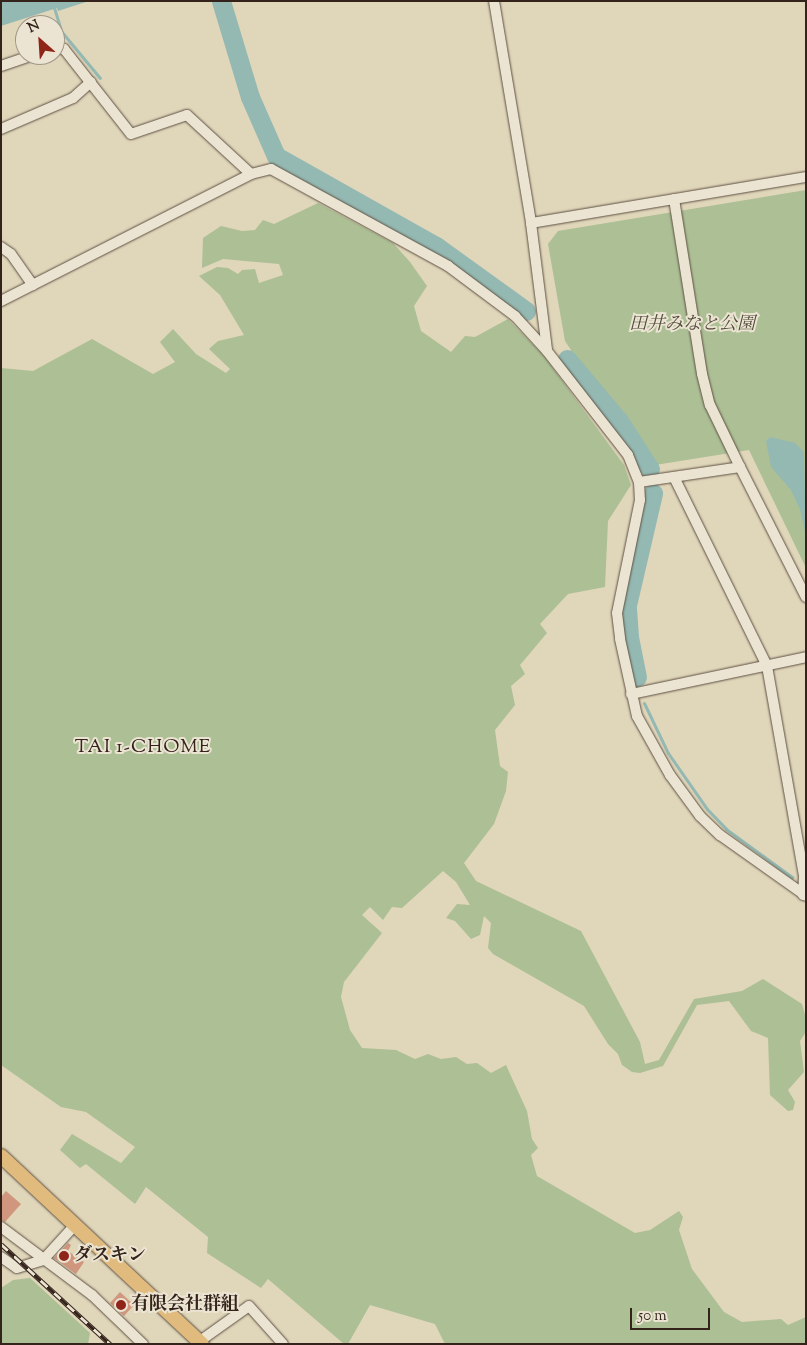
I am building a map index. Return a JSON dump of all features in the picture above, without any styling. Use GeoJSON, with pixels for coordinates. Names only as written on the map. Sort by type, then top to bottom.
{"type":"FeatureCollection","features":[{"type":"Feature","properties":{"kind":"main road"},"geometry":{"type":"LineString","coordinates":[[1,1156],[201,1342]]}},
{"type":"Feature","properties":{"kind":"street"},"geometry":{"type":"LineString","coordinates":[[494,1],[531,223],[547,351]]}},
{"type":"Feature","properties":{"kind":"street"},"geometry":{"type":"LineString","coordinates":[[65,50],[131,134],[188,115],[251,174]]}},
{"type":"Feature","properties":{"kind":"street"},"geometry":{"type":"LineString","coordinates":[[1,66],[15,61]]}},
{"type":"Feature","properties":{"kind":"street"},"geometry":{"type":"LineString","coordinates":[[1,129],[73,98],[91,82]]}},
{"type":"Feature","properties":{"kind":"street"},"geometry":{"type":"LineString","coordinates":[[1,301],[264,169],[278,170],[448,266],[515,316],[547,351],[628,455],[639,482],[640,500],[617,613],[631,694],[638,716],[653,746],[700,816],[720,834],[804,896]]}},
{"type":"Feature","properties":{"kind":"street"},"geometry":{"type":"LineString","coordinates":[[531,223],[806,177]]}},
{"type":"Feature","properties":{"kind":"street"},"geometry":{"type":"LineString","coordinates":[[674,199],[702,374],[710,405],[806,597]]}},
{"type":"Feature","properties":{"kind":"street"},"geometry":{"type":"LineString","coordinates":[[1,247],[12,254],[33,285]]}},
{"type":"Feature","properties":{"kind":"street"},"geometry":{"type":"LineString","coordinates":[[639,482],[740,467]]}},
{"type":"Feature","properties":{"kind":"street"},"geometry":{"type":"LineString","coordinates":[[674,477],[767,666],[804,876],[804,896]]}},
{"type":"Feature","properties":{"kind":"street"},"geometry":{"type":"LineString","coordinates":[[631,694],[806,657]]}},
{"type":"Feature","properties":{"kind":"street"},"geometry":{"type":"LineString","coordinates":[[2,1260],[18,1268],[43,1260],[75,1225]]}},
{"type":"Feature","properties":{"kind":"street"},"geometry":{"type":"LineString","coordinates":[[1,1226],[43,1260],[92,1295],[143,1344]]}},
{"type":"Feature","properties":{"kind":"street"},"geometry":{"type":"LineString","coordinates":[[201,1342],[249,1306],[283,1344]]}},
{"type":"Feature","properties":{"kind":"green space","name":"田井みなと公園"},"geometry":{"type":"Polygon","coordinates":[[[806,190],[806,568],[749,450],[655,465],[649,458],[569,354],[571,350],[565,341],[548,244],[558,231],[806,190]]]}},
{"type":"Feature","properties":{"kind":"green space"},"geometry":{"type":"Polygon","coordinates":[[[318,203],[393,243],[410,262],[427,286],[414,306],[421,331],[451,352],[465,336],[475,337],[508,319],[544,356],[624,465],[631,485],[608,521],[605,587],[568,594],[540,624],[547,633],[520,665],[525,674],[511,686],[515,705],[495,730],[500,766],[508,772],[506,791],[494,824],[464,863],[476,881],[581,931],[640,1042],[645,1064],[659,1060],[694,999],[742,991],[763,979],[802,1004],[806,1018],[806,1032],[800,1041],[804,1072],[788,1090],[795,1102],[793,1110],[788,1111],[770,1095],[768,1038],[751,1031],[729,1001],[697,1005],[663,1066],[640,1073],[632,1072],[622,1065],[618,1054],[608,1044],[584,1006],[493,954],[488,948],[491,923],[484,916],[480,935],[471,939],[455,921],[446,918],[457,904],[470,905],[456,882],[443,871],[402,908],[392,907],[383,920],[370,907],[362,915],[382,933],[344,982],[341,997],[350,1030],[362,1048],[396,1050],[415,1059],[428,1054],[441,1059],[456,1057],[467,1064],[477,1063],[491,1073],[506,1065],[527,1111],[532,1139],[538,1148],[531,1155],[537,1176],[635,1233],[650,1230],[679,1211],[683,1217],[679,1230],[692,1269],[724,1312],[742,1322],[781,1319],[788,1325],[806,1317],[806,1344],[445,1344],[435,1324],[370,1305],[348,1344],[344,1344],[268,1279],[261,1288],[207,1253],[208,1237],[146,1187],[135,1204],[86,1164],[80,1168],[60,1150],[72,1134],[121,1163],[135,1147],[86,1112],[61,1107],[1,1065],[1,368],[33,371],[92,339],[153,374],[175,362],[160,342],[173,329],[196,354],[226,373],[230,369],[209,349],[218,341],[244,335],[220,295],[199,276],[217,267],[228,268],[238,274],[242,270],[255,269],[259,283],[283,275],[279,264],[223,259],[202,268],[203,238],[221,226],[242,231],[255,230],[263,220],[274,224],[318,203]]]}},
{"type":"Feature","properties":{"kind":"green space"},"geometry":{"type":"Polygon","coordinates":[[[30,1278],[90,1333],[88,1344],[1,1344],[1,1288],[13,1280],[30,1278]]]}},
{"type":"Feature","properties":{"kind":"water"},"geometry":{"type":"Polygon","coordinates":[[[1,1],[89,1],[58,11],[57,8],[35,15],[15,15],[15,22],[1,26],[1,1]]]}},
{"type":"Feature","properties":{"kind":"water"},"geometry":{"type":"Polygon","coordinates":[[[770,437],[795,443],[804,452],[806,536],[800,509],[791,490],[771,467],[766,441],[770,437]]]}},
{"type":"Feature","properties":{"kind":"building"},"geometry":{"type":"Polygon","coordinates":[[[6,1191],[21,1204],[5,1222],[1,1220],[1,1197],[6,1191]]]}},
{"type":"Feature","properties":{"kind":"building","name":"ダスキン"},"geometry":{"type":"Polygon","coordinates":[[[68,1243],[71,1245],[68,1251],[84,1262],[76,1274],[54,1258],[68,1243]]]}},
{"type":"Feature","properties":{"kind":"building","name":"有限会社群組"},"geometry":{"type":"Polygon","coordinates":[[[120,1292],[134,1305],[124,1316],[110,1303],[120,1292]]]}},
{"type":"Feature","properties":{"kind":"waterway"},"geometry":{"type":"LineString","coordinates":[[52,1],[61,31],[100,78]]}},
{"type":"Feature","properties":{"kind":"waterway"},"geometry":{"type":"LineString","coordinates":[[221,1],[250,97],[276,156],[436,246],[526,311]]}},
{"type":"Feature","properties":{"kind":"waterway"},"geometry":{"type":"LineString","coordinates":[[567,359],[619,421],[650,469]]}},
{"type":"Feature","properties":{"kind":"waterway"},"geometry":{"type":"LineString","coordinates":[[637,677],[629,637],[627,605],[653,493]]}},
{"type":"Feature","properties":{"kind":"waterway"},"geometry":{"type":"LineString","coordinates":[[644,703],[668,753],[707,809],[726,829],[792,877]]}},
{"type":"Feature","properties":{"kind":"railway"},"geometry":{"type":"LineString","coordinates":[[1,1244],[110,1344]]}},
{"type":"Feature","properties":{"kind":"place","name":"ダスキン"},"geometry":{"type":"Point","coordinates":[64,1256]}},
{"type":"Feature","properties":{"kind":"place","name":"有限会社群組"},"geometry":{"type":"Point","coordinates":[121,1305]}},
{"type":"Feature","properties":{"kind":"district","name":"TAI 1-CHOME"},"geometry":{"type":"Point","coordinates":[143,748]}}]}
